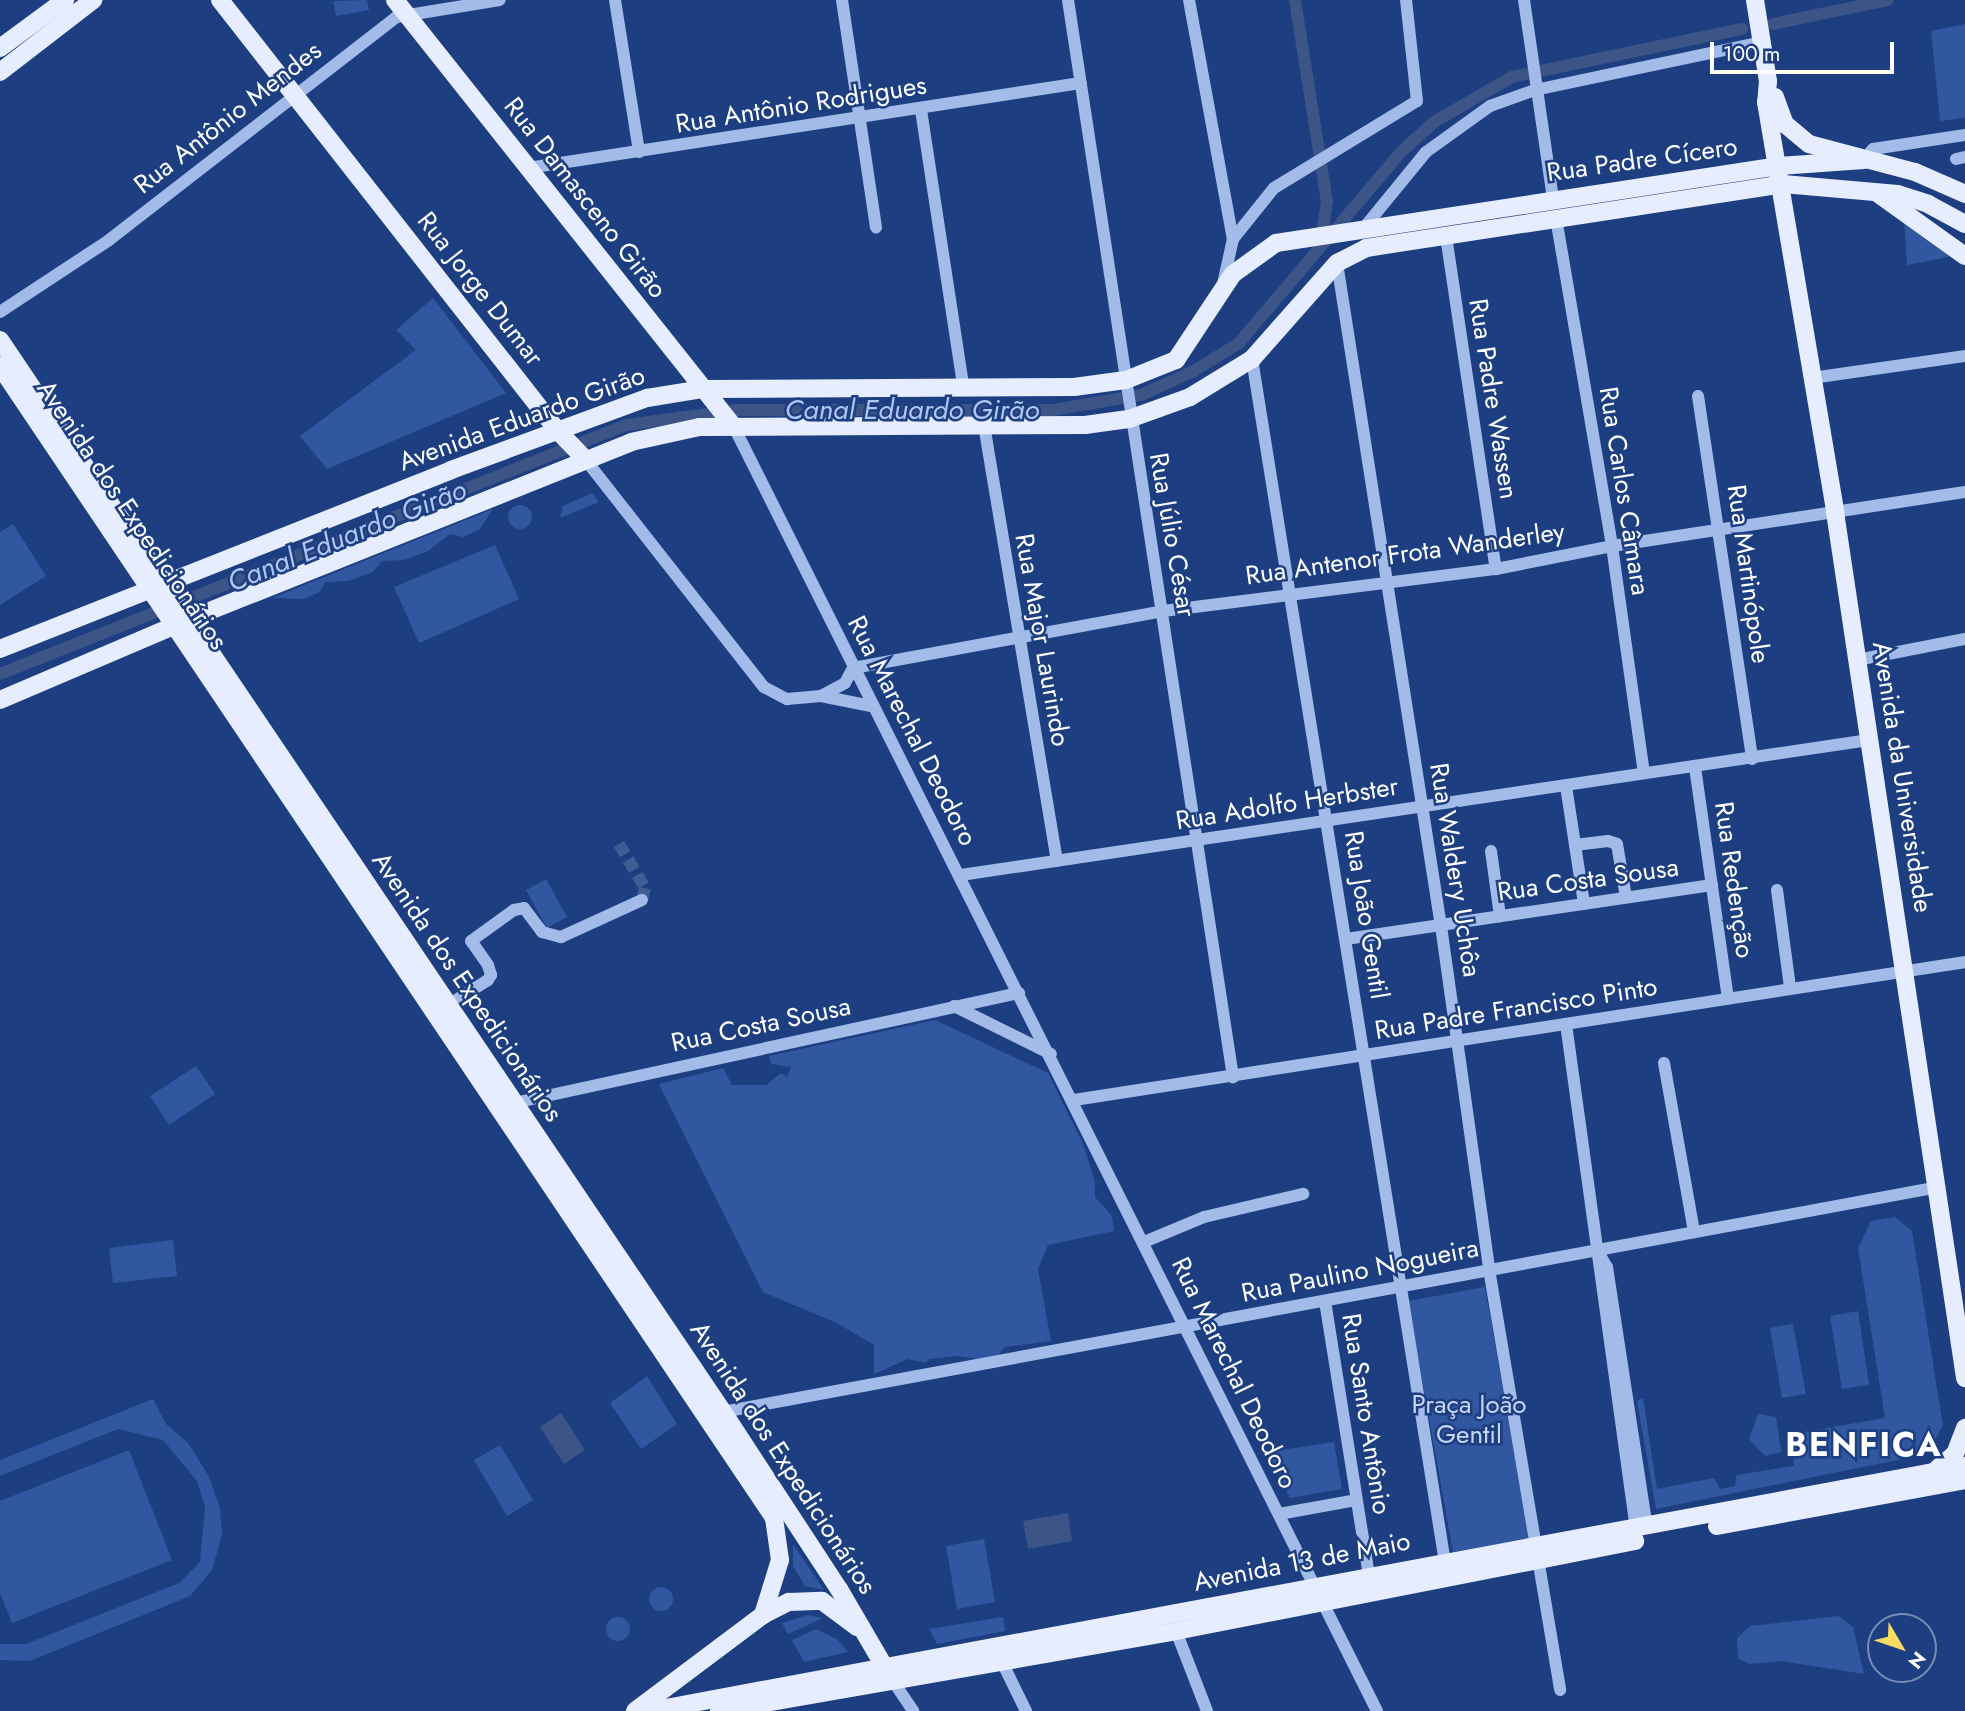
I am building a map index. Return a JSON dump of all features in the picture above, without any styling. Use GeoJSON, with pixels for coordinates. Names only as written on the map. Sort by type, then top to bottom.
{"type":"FeatureCollection","features":[{"type":"Feature","properties":{"kind":"main road"},"geometry":{"type":"LineString","coordinates":[[0,48],[65,0]]}},
{"type":"Feature","properties":{"kind":"main road"},"geometry":{"type":"LineString","coordinates":[[0,72],[93,0]]}},
{"type":"Feature","properties":{"kind":"main road","name":"Rua Jorge Dumar"},"geometry":{"type":"LineString","coordinates":[[220,0],[571,445]]}},
{"type":"Feature","properties":{"kind":"main road","name":"Rua Damasceno Girão"},"geometry":{"type":"LineString","coordinates":[[395,0],[725,415]]}},
{"type":"Feature","properties":{"kind":"main road"},"geometry":{"type":"LineString","coordinates":[[1755,0],[1768,81],[1792,132],[1810,144],[1941,182],[1965,194]]}},
{"type":"Feature","properties":{"kind":"main road","name":"Avenida da Universidade"},"geometry":{"type":"LineString","coordinates":[[1768,81],[1766,102],[1783,184],[1835,512],[1939,1187],[1965,1378]]}},
{"type":"Feature","properties":{"kind":"main road","name":"Rua Padre Cícero"},"geometry":{"type":"LineString","coordinates":[[1319,236],[1779,166],[1864,160]]}},
{"type":"Feature","properties":{"kind":"main road","name":"Rua Padre Cícero"},"geometry":{"type":"LineString","coordinates":[[1337,264],[1354,251],[1783,184],[1877,194],[1928,204],[1965,225]]}},
{"type":"Feature","properties":{"kind":"main road"},"geometry":{"type":"LineString","coordinates":[[1877,194],[1965,256]]}},
{"type":"Feature","properties":{"kind":"main road","name":"Avenida Eduardo Girão"},"geometry":{"type":"LineString","coordinates":[[0,700],[170,606],[571,445],[647,398],[703,388],[1074,387],[1126,384],[1164,367],[1182,354],[1221,289],[1262,248],[1319,236]]}},
{"type":"Feature","properties":{"kind":"main road","name":"Avenida Eduardo Girão"},"geometry":{"type":"LineString","coordinates":[[0,649],[170,606],[571,445],[631,442],[690,429],[725,415],[984,425],[1085,425],[1128,415],[1190,397],[1252,359],[1337,264]]}},
{"type":"Feature","properties":{"kind":"main road","name":"Avenida dos Expedicionários"},"geometry":{"type":"LineString","coordinates":[[0,340],[170,606],[865,1634],[888,1673]]}},
{"type":"Feature","properties":{"kind":"main road","name":"Avenida dos Expedicionários"},"geometry":{"type":"LineString","coordinates":[[0,366],[170,606]]}},
{"type":"Feature","properties":{"kind":"main road","name":"Avenida dos Expedicionários"},"geometry":{"type":"LineString","coordinates":[[343,865],[447,1005],[514,1103],[715,1414],[774,1518],[780,1560],[763,1615]]}},
{"type":"Feature","properties":{"kind":"main road"},"geometry":{"type":"LineString","coordinates":[[1931,1472],[1952,1458],[1965,1428]]}},
{"type":"Feature","properties":{"kind":"main road","name":"Avenida 13 de Maio"},"geometry":{"type":"LineString","coordinates":[[719,1711],[888,1673],[1001,1660],[1176,1631],[1369,1576],[1445,1562],[1538,1552],[1642,1528],[1965,1466]]}},
{"type":"Feature","properties":{"kind":"main road","name":"Avenida 13 de Maio"},"geometry":{"type":"LineString","coordinates":[[650,1711],[698,1707],[1538,1552],[1965,1480]]}},
{"type":"Feature","properties":{"kind":"main road"},"geometry":{"type":"LineString","coordinates":[[635,1711],[679,1682],[763,1615],[789,1602],[822,1601],[865,1634]]}},
{"type":"Feature","properties":{"kind":"main road"},"geometry":{"type":"LineString","coordinates":[[679,1682],[698,1707]]}},
{"type":"Feature","properties":{"kind":"street","name":"Rua Antônio Mendes"},"geometry":{"type":"LineString","coordinates":[[0,312],[109,240],[396,17],[500,0]]}},
{"type":"Feature","properties":{"kind":"street"},"geometry":{"type":"LineString","coordinates":[[614,0],[639,152]]}},
{"type":"Feature","properties":{"kind":"street"},"geometry":{"type":"LineString","coordinates":[[842,0],[876,227]]}},
{"type":"Feature","properties":{"kind":"street","name":"Rua Júlio César"},"geometry":{"type":"LineString","coordinates":[[1068,0],[1126,384],[1128,415],[1163,611],[1233,1077]]}},
{"type":"Feature","properties":{"kind":"street"},"geometry":{"type":"LineString","coordinates":[[1189,0],[1233,239],[1221,289]]}},
{"type":"Feature","properties":{"kind":"street"},"geometry":{"type":"LineString","coordinates":[[1233,239],[1274,188],[1314,161],[1416,101],[1406,0]]}},
{"type":"Feature","properties":{"kind":"street"},"geometry":{"type":"LineString","coordinates":[[1524,0],[1553,200]]}},
{"type":"Feature","properties":{"kind":"street"},"geometry":{"type":"LineString","coordinates":[[1356,230],[1426,152],[1483,110],[1535,87],[1762,42]]}},
{"type":"Feature","properties":{"kind":"street","name":"Rua Antônio Rodrigues"},"geometry":{"type":"LineString","coordinates":[[528,168],[860,120],[1080,83]]}},
{"type":"Feature","properties":{"kind":"street"},"geometry":{"type":"LineString","coordinates":[[921,110],[962,386]]}},
{"type":"Feature","properties":{"kind":"street","name":"Rua Padre Cícero"},"geometry":{"type":"LineString","coordinates":[[1864,160],[1873,149],[1965,135]]}},
{"type":"Feature","properties":{"kind":"street","name":"Rua Carlos Câmara"},"geometry":{"type":"LineString","coordinates":[[1556,218],[1612,546],[1644,773]]}},
{"type":"Feature","properties":{"kind":"street","name":"Rua Padre Wassen"},"geometry":{"type":"LineString","coordinates":[[1446,236],[1496,569]]}},
{"type":"Feature","properties":{"kind":"street","name":"Rua Waldery Uchôa"},"geometry":{"type":"LineString","coordinates":[[1337,264],[1441,926],[1489,1269],[1560,1690]]}},
{"type":"Feature","properties":{"kind":"street"},"geometry":{"type":"LineString","coordinates":[[1812,378],[1965,356]]}},
{"type":"Feature","properties":{"kind":"street","name":"Rua João Gentil"},"geometry":{"type":"LineString","coordinates":[[1252,359],[1445,1562]]}},
{"type":"Feature","properties":{"kind":"street","name":"Rua Martinópole"},"geometry":{"type":"LineString","coordinates":[[1698,396],[1752,759]]}},
{"type":"Feature","properties":{"kind":"street","name":"Rua Marechal Deodoro"},"geometry":{"type":"LineString","coordinates":[[725,415],[871,706],[961,875],[1377,1711]]}},
{"type":"Feature","properties":{"kind":"street","name":"Rua Major Laurindo"},"geometry":{"type":"LineString","coordinates":[[984,425],[1017,636],[1057,861]]}},
{"type":"Feature","properties":{"kind":"street","name":"Rua Jorge Dumar"},"geometry":{"type":"LineString","coordinates":[[571,445],[764,687],[787,698],[821,696],[871,706]]}},
{"type":"Feature","properties":{"kind":"street","name":"Rua Antenor Frota Wanderley"},"geometry":{"type":"LineString","coordinates":[[853,668],[1163,611],[1386,580],[1496,569],[1612,546],[1965,492]]}},
{"type":"Feature","properties":{"kind":"street"},"geometry":{"type":"LineString","coordinates":[[1857,660],[1965,639]]}},
{"type":"Feature","properties":{"kind":"street"},"geometry":{"type":"LineString","coordinates":[[821,696],[845,683],[853,668]]}},
{"type":"Feature","properties":{"kind":"street","name":"Rua Adolfo Herbster"},"geometry":{"type":"LineString","coordinates":[[961,875],[1869,740]]}},
{"type":"Feature","properties":{"kind":"street","name":"Rua Redenção"},"geometry":{"type":"LineString","coordinates":[[1695,766],[1728,999]]}},
{"type":"Feature","properties":{"kind":"street"},"geometry":{"type":"LineString","coordinates":[[1566,786],[1584,904]]}},
{"type":"Feature","properties":{"kind":"street"},"geometry":{"type":"LineString","coordinates":[[1574,845],[1608,841],[1616,844],[1626,897]]}},
{"type":"Feature","properties":{"kind":"street"},"geometry":{"type":"LineString","coordinates":[[1491,850],[1500,916]]}},
{"type":"Feature","properties":{"kind":"street","name":"Rua Costa Sousa"},"geometry":{"type":"LineString","coordinates":[[1346,939],[1712,885]]}},
{"type":"Feature","properties":{"kind":"street"},"geometry":{"type":"LineString","coordinates":[[1777,890],[1790,988]]}},
{"type":"Feature","properties":{"kind":"street"},"geometry":{"type":"LineString","coordinates":[[447,1005],[488,980],[491,975],[488,965],[471,941],[514,911],[524,908],[542,932],[561,937],[642,900]]}},
{"type":"Feature","properties":{"kind":"street","name":"Rua Padre Francisco Pinto"},"geometry":{"type":"LineString","coordinates":[[1074,1100],[1965,962]]}},
{"type":"Feature","properties":{"kind":"street","name":"Rua Costa Sousa"},"geometry":{"type":"LineString","coordinates":[[514,1103],[1019,992]]}},
{"type":"Feature","properties":{"kind":"street"},"geometry":{"type":"LineString","coordinates":[[954,1006],[1051,1054]]}},
{"type":"Feature","properties":{"kind":"street"},"geometry":{"type":"LineString","coordinates":[[1566,1024],[1597,1250],[1607,1264],[1642,1528]]}},
{"type":"Feature","properties":{"kind":"street"},"geometry":{"type":"LineString","coordinates":[[1664,1063],[1694,1232]]}},
{"type":"Feature","properties":{"kind":"street","name":"Rua Paulino Nogueira"},"geometry":{"type":"LineString","coordinates":[[715,1414],[1939,1187]]}},
{"type":"Feature","properties":{"kind":"street"},"geometry":{"type":"LineString","coordinates":[[1144,1242],[1204,1217],[1303,1194]]}},
{"type":"Feature","properties":{"kind":"street","name":"Rua Santo Antônio"},"geometry":{"type":"LineString","coordinates":[[1325,1301],[1369,1576]]}},
{"type":"Feature","properties":{"kind":"street"},"geometry":{"type":"LineString","coordinates":[[1279,1514],[1356,1500]]}},
{"type":"Feature","properties":{"kind":"street"},"geometry":{"type":"LineString","coordinates":[[1176,1631],[1207,1711]]}},
{"type":"Feature","properties":{"kind":"street"},"geometry":{"type":"LineString","coordinates":[[1001,1660],[1026,1711]]}},
{"type":"Feature","properties":{"kind":"street"},"geometry":{"type":"LineString","coordinates":[[888,1673],[913,1711]]}},
{"type":"Feature","properties":{"kind":"green space"},"geometry":{"type":"Polygon","coordinates":[[[367,0],[369,10],[336,16],[333,1],[367,0]]]}},
{"type":"Feature","properties":{"kind":"green space"},"geometry":{"type":"Polygon","coordinates":[[[1965,24],[1965,118],[1940,121],[1931,31],[1965,24]]]}},
{"type":"Feature","properties":{"kind":"green space"},"geometry":{"type":"Polygon","coordinates":[[[1904,218],[1959,255],[1907,265],[1904,218]]]}},
{"type":"Feature","properties":{"kind":"green space"},"geometry":{"type":"Polygon","coordinates":[[[433,298],[506,393],[327,469],[300,436],[416,350],[396,330],[433,298]]]}},
{"type":"Feature","properties":{"kind":"green space"},"geometry":{"type":"Polygon","coordinates":[[[592,493],[599,502],[560,518],[563,506],[592,493]]]}},
{"type":"Feature","properties":{"kind":"green space"},"geometry":{"type":"Polygon","coordinates":[[[520,505],[531,512],[532,517],[525,528],[520,529],[509,522],[508,517],[515,506],[520,505]]]}},
{"type":"Feature","properties":{"kind":"green space"},"geometry":{"type":"Polygon","coordinates":[[[493,509],[480,529],[463,537],[450,534],[428,551],[404,560],[382,561],[373,572],[349,581],[325,582],[320,592],[304,599],[272,598],[493,509]]]}},
{"type":"Feature","properties":{"kind":"green space"},"geometry":{"type":"Polygon","coordinates":[[[13,524],[46,576],[0,605],[0,532],[13,524]]]}},
{"type":"Feature","properties":{"kind":"green space"},"geometry":{"type":"Polygon","coordinates":[[[495,545],[519,599],[419,643],[394,587],[495,545]]]}},
{"type":"Feature","properties":{"kind":"green space"},"geometry":{"type":"Polygon","coordinates":[[[546,879],[567,917],[547,928],[526,890],[546,879]]]}},
{"type":"Feature","properties":{"kind":"green space"},"geometry":{"type":"Polygon","coordinates":[[[935,1020],[1048,1073],[1083,1144],[1095,1182],[1095,1197],[1112,1216],[1114,1231],[1048,1245],[1038,1269],[1051,1341],[1005,1347],[998,1355],[980,1359],[956,1356],[929,1359],[926,1363],[908,1359],[874,1374],[874,1345],[837,1323],[763,1292],[659,1084],[723,1068],[732,1085],[766,1085],[781,1073],[787,1077],[791,1067],[771,1064],[769,1056],[935,1020]]]}},
{"type":"Feature","properties":{"kind":"green space"},"geometry":{"type":"Polygon","coordinates":[[[196,1066],[215,1094],[169,1125],[150,1096],[196,1066]]]}},
{"type":"Feature","properties":{"kind":"green space"},"geometry":{"type":"Polygon","coordinates":[[[1895,1217],[1912,1231],[1943,1426],[1927,1454],[1656,1509],[1637,1401],[1643,1398],[1657,1489],[1714,1478],[1720,1489],[1735,1486],[1736,1475],[1794,1466],[1792,1434],[1885,1418],[1858,1248],[1871,1221],[1895,1217]]]}},
{"type":"Feature","properties":{"kind":"green space"},"geometry":{"type":"Polygon","coordinates":[[[173,1240],[177,1276],[113,1283],[109,1248],[173,1240]]]}},
{"type":"Feature","properties":{"kind":"green space","name":"Praça João Gentil"},"geometry":{"type":"Polygon","coordinates":[[[1485,1287],[1529,1539],[1453,1552],[1408,1301],[1485,1287]]]}},
{"type":"Feature","properties":{"kind":"green space"},"geometry":{"type":"Polygon","coordinates":[[[1858,1311],[1869,1385],[1842,1389],[1830,1316],[1858,1311]]]}},
{"type":"Feature","properties":{"kind":"green space"},"geometry":{"type":"Polygon","coordinates":[[[1793,1324],[1806,1394],[1782,1398],[1770,1328],[1793,1324]]]}},
{"type":"Feature","properties":{"kind":"green space"},"geometry":{"type":"Polygon","coordinates":[[[647,1376],[677,1424],[641,1449],[610,1403],[647,1376]]]}},
{"type":"Feature","properties":{"kind":"green space"},"geometry":{"type":"Polygon","coordinates":[[[153,1399],[166,1424],[189,1444],[209,1477],[220,1508],[222,1535],[212,1570],[190,1596],[30,1661],[0,1660],[0,1644],[26,1644],[179,1583],[200,1562],[205,1507],[197,1481],[163,1440],[118,1429],[0,1476],[0,1460],[153,1399]]]}},
{"type":"Feature","properties":{"kind":"green space"},"geometry":{"type":"Polygon","coordinates":[[[1758,1414],[1776,1417],[1781,1452],[1765,1456],[1749,1439],[1758,1414]]]}},
{"type":"Feature","properties":{"kind":"green space"},"geometry":{"type":"Polygon","coordinates":[[[1334,1442],[1342,1489],[1290,1498],[1268,1452],[1334,1442]]]}},
{"type":"Feature","properties":{"kind":"green space"},"geometry":{"type":"Polygon","coordinates":[[[500,1445],[533,1500],[507,1516],[474,1460],[500,1445]]]}},
{"type":"Feature","properties":{"kind":"green space"},"geometry":{"type":"Polygon","coordinates":[[[129,1450],[172,1560],[12,1623],[0,1593],[0,1501],[129,1450]]]}},
{"type":"Feature","properties":{"kind":"green space"},"geometry":{"type":"Polygon","coordinates":[[[984,1539],[995,1602],[957,1609],[946,1546],[984,1539]]]}},
{"type":"Feature","properties":{"kind":"green space"},"geometry":{"type":"Polygon","coordinates":[[[793,1544],[824,1590],[805,1586],[793,1566],[793,1544]]]}},
{"type":"Feature","properties":{"kind":"green space"},"geometry":{"type":"Polygon","coordinates":[[[661,1587],[672,1594],[673,1599],[666,1610],[661,1611],[650,1604],[649,1599],[656,1588],[661,1587]]]}},
{"type":"Feature","properties":{"kind":"green space"},"geometry":{"type":"Polygon","coordinates":[[[807,1615],[823,1618],[788,1634],[782,1623],[807,1615]]]}},
{"type":"Feature","properties":{"kind":"green space"},"geometry":{"type":"Polygon","coordinates":[[[1839,1616],[1853,1627],[1864,1674],[1781,1661],[1749,1664],[1738,1658],[1737,1638],[1750,1626],[1839,1616]]]}},
{"type":"Feature","properties":{"kind":"green space"},"geometry":{"type":"Polygon","coordinates":[[[618,1617],[629,1624],[630,1629],[623,1640],[618,1641],[607,1634],[606,1629],[613,1618],[618,1617]]]}},
{"type":"Feature","properties":{"kind":"green space"},"geometry":{"type":"Polygon","coordinates":[[[1003,1617],[1005,1631],[937,1644],[929,1629],[1003,1617]]]}},
{"type":"Feature","properties":{"kind":"green space"},"geometry":{"type":"Polygon","coordinates":[[[816,1629],[837,1639],[848,1652],[804,1662],[792,1640],[816,1629]]]}},
{"type":"Feature","properties":{"kind":"shaded area"},"geometry":{"type":"Polygon","coordinates":[[[561,1413],[585,1450],[564,1464],[540,1427],[561,1413]]]}},
{"type":"Feature","properties":{"kind":"shaded area"},"geometry":{"type":"Polygon","coordinates":[[[1068,1513],[1072,1541],[1028,1549],[1023,1521],[1068,1513]]]}},
{"type":"Feature","properties":{"kind":"waterway"},"geometry":{"type":"LineString","coordinates":[[1295,0],[1327,201],[1321,241]]}},
{"type":"Feature","properties":{"kind":"waterway","name":"Canal Eduardo Girão"},"geometry":{"type":"LineString","coordinates":[[1773,24],[1888,0]]}},
{"type":"Feature","properties":{"kind":"waterway","name":"Canal Eduardo Girão"},"geometry":{"type":"LineString","coordinates":[[0,674],[626,425],[737,410],[1053,410],[1141,395],[1194,371],[1239,343],[1400,153],[1434,122],[1512,77],[1742,29]]}},
{"type":"Feature","properties":{"kind":"tunnel"},"geometry":{"type":"LineString","coordinates":[[619,844],[645,888],[642,900]]}},
{"type":"Feature","properties":{"kind":"district","name":"BENFICA"},"geometry":{"type":"Point","coordinates":[1864,1445]}}]}
